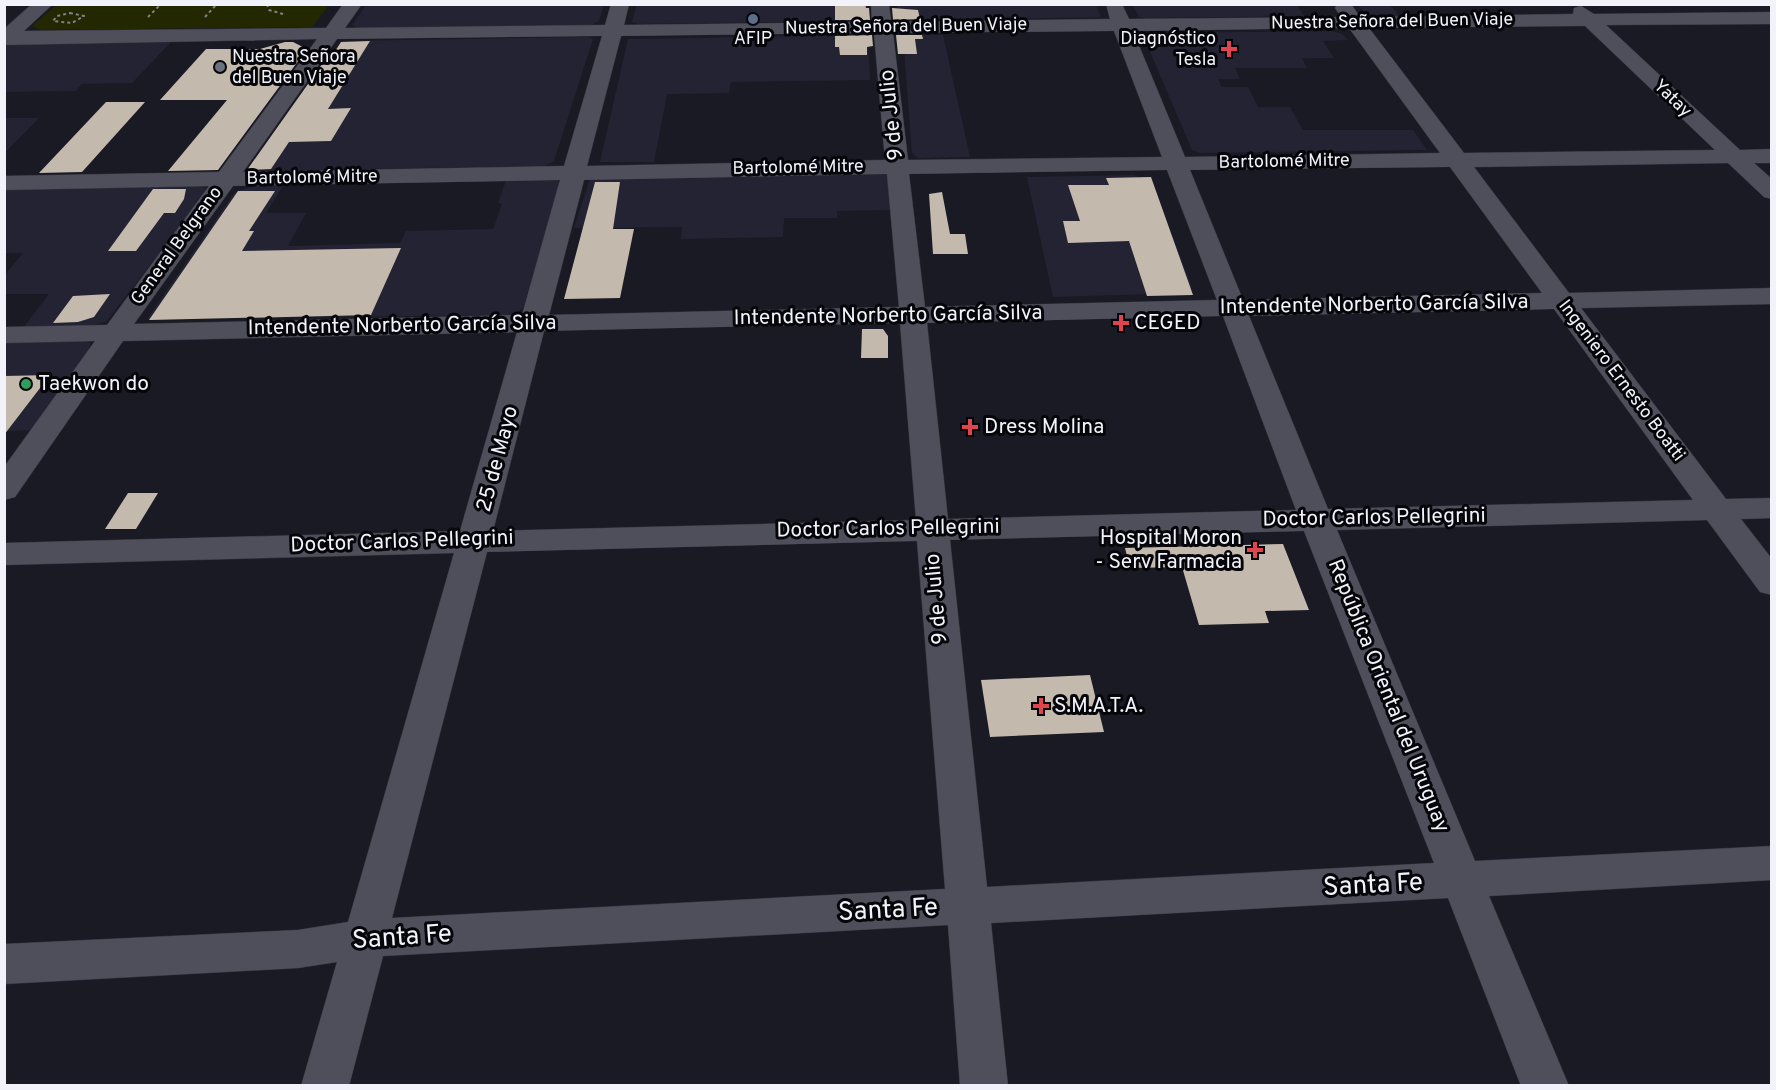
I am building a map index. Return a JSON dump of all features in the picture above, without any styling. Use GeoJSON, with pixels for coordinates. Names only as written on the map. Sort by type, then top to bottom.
{"type":"FeatureCollection","features":[{"type":"Feature","properties":{"kind":"street"},"geometry":{"type":"LineString","coordinates":[[5,38],[44,4]]}},
{"type":"Feature","properties":{"kind":"street","name":"General Belgrano"},"geometry":{"type":"LineString","coordinates":[[4,490],[115,332],[353,4]]}},
{"type":"Feature","properties":{"kind":"street","name":"25 de Mayo"},"geometry":{"type":"LineString","coordinates":[[325,1086],[364,938],[476,540],[620,4]]}},
{"type":"Feature","properties":{"kind":"street","name":"9 de Julio"},"geometry":{"type":"LineString","coordinates":[[880,4],[913,316],[930,528],[984,1086]]}},
{"type":"Feature","properties":{"kind":"street","name":"República Oriental del Uruguay"},"geometry":{"type":"LineString","coordinates":[[1113,4],[1232,309],[1545,1086]]}},
{"type":"Feature","properties":{"kind":"street","name":"Ingeniero Ernesto Boatti"},"geometry":{"type":"LineString","coordinates":[[1341,4],[1772,584]]}},
{"type":"Feature","properties":{"kind":"street","name":"Yatay"},"geometry":{"type":"LineString","coordinates":[[1574,4],[1772,192]]}},
{"type":"Feature","properties":{"kind":"street","name":"Nuestra Señora del Buen Viaje"},"geometry":{"type":"LineString","coordinates":[[5,38],[1772,18]]}},
{"type":"Feature","properties":{"kind":"street","name":"Bartolomé Mitre"},"geometry":{"type":"LineString","coordinates":[[4,183],[898,167],[1772,156]]}},
{"type":"Feature","properties":{"kind":"street","name":"Intendente Norberto García Silva"},"geometry":{"type":"LineString","coordinates":[[4,335],[1772,296]]}},
{"type":"Feature","properties":{"kind":"street","name":"Doctor Carlos Pellegrini"},"geometry":{"type":"LineString","coordinates":[[4,554],[930,528],[1772,508]]}},
{"type":"Feature","properties":{"kind":"street","name":"Santa Fe"},"geometry":{"type":"LineString","coordinates":[[4,964],[298,949],[364,938],[1772,863]]}},
{"type":"Feature","properties":{"kind":"path"},"geometry":{"type":"LineString","coordinates":[[267,4],[269,10],[290,15]]}},
{"type":"Feature","properties":{"kind":"shaded area"},"geometry":{"type":"Polygon","coordinates":[[[637,4],[867,5],[868,19],[862,21],[639,24],[632,22],[637,4]]]}},
{"type":"Feature","properties":{"kind":"shaded area"},"geometry":{"type":"Polygon","coordinates":[[[366,5],[604,5],[599,21],[591,25],[358,28],[352,25],[366,5]]]}},
{"type":"Feature","properties":{"kind":"shaded area"},"geometry":{"type":"Polygon","coordinates":[[[897,5],[1096,5],[1101,17],[905,21],[899,20],[897,5]]]}},
{"type":"Feature","properties":{"kind":"shaded area"},"geometry":{"type":"Polygon","coordinates":[[[1133,5],[1297,5],[1304,16],[1146,18],[1139,17],[1133,5]]]}},
{"type":"Feature","properties":{"kind":"shaded area"},"geometry":{"type":"Polygon","coordinates":[[[1357,5],[1390,5],[1399,16],[1369,16],[1357,5]]]}},
{"type":"Feature","properties":{"kind":"shaded area"},"geometry":{"type":"Polygon","coordinates":[[[1333,31],[1342,34],[1348,40],[1323,41],[1334,58],[1302,58],[1307,68],[1235,68],[1240,79],[1218,79],[1222,87],[1248,87],[1258,107],[1290,107],[1303,130],[1413,130],[1427,150],[1200,153],[1192,150],[1143,35],[1146,33],[1333,31]]]}},
{"type":"Feature","properties":{"kind":"shaded area"},"geometry":{"type":"Polygon","coordinates":[[[860,35],[868,38],[870,80],[731,82],[729,93],[667,94],[654,162],[600,162],[628,39],[860,35]]]}},
{"type":"Feature","properties":{"kind":"shaded area"},"geometry":{"type":"Polygon","coordinates":[[[943,35],[970,157],[918,158],[912,153],[903,36],[943,35]]]}},
{"type":"Feature","properties":{"kind":"shaded area"},"geometry":{"type":"Polygon","coordinates":[[[587,37],[593,39],[554,161],[545,166],[251,171],[343,41],[587,37]]]}},
{"type":"Feature","properties":{"kind":"shaded area"},"geometry":{"type":"Polygon","coordinates":[[[174,39],[132,83],[82,84],[75,91],[5,92],[5,46],[9,44],[174,39]]]}},
{"type":"Feature","properties":{"kind":"shaded area"},"geometry":{"type":"Polygon","coordinates":[[[5,118],[39,118],[5,153],[5,118]]]}},
{"type":"Feature","properties":{"kind":"shaded area"},"geometry":{"type":"Polygon","coordinates":[[[885,174],[888,176],[891,210],[837,211],[837,218],[784,218],[783,237],[681,239],[682,227],[574,228],[590,179],[885,174]]]}},
{"type":"Feature","properties":{"kind":"shaded area"},"geometry":{"type":"Polygon","coordinates":[[[1134,175],[1152,185],[1192,287],[1186,293],[1053,297],[1027,177],[1134,175]]]}},
{"type":"Feature","properties":{"kind":"shaded area"},"geometry":{"type":"Polygon","coordinates":[[[507,178],[556,179],[561,185],[523,308],[511,315],[147,319],[234,193],[241,190],[261,184],[284,184],[266,213],[306,213],[288,246],[400,243],[406,231],[493,229],[502,204],[498,203],[507,178]]]}},
{"type":"Feature","properties":{"kind":"shaded area"},"geometry":{"type":"Polygon","coordinates":[[[199,185],[207,189],[206,192],[107,321],[86,327],[23,328],[49,294],[5,294],[5,275],[23,253],[5,253],[4,188],[199,185]]]}},
{"type":"Feature","properties":{"kind":"shaded area"},"geometry":{"type":"Polygon","coordinates":[[[84,340],[90,343],[89,352],[32,430],[5,431],[4,342],[84,340]]]}},
{"type":"Feature","properties":{"kind":"green space"},"geometry":{"type":"Polygon","coordinates":[[[58,4],[329,5],[312,27],[41,30],[32,26],[58,4]]]}},
{"type":"Feature","properties":{"kind":"building"},"geometry":{"type":"Polygon","coordinates":[[[835,4],[865,4],[866,8],[869,8],[870,20],[835,20],[835,4]]]}},
{"type":"Feature","properties":{"kind":"building"},"geometry":{"type":"Polygon","coordinates":[[[892,8],[918,10],[920,19],[893,20],[892,8]]]}},
{"type":"Feature","properties":{"kind":"building"},"geometry":{"type":"Polygon","coordinates":[[[872,35],[873,46],[867,47],[867,55],[840,55],[839,47],[835,47],[835,36],[872,35]]]}},
{"type":"Feature","properties":{"kind":"building"},"geometry":{"type":"Polygon","coordinates":[[[896,35],[922,35],[923,39],[915,39],[917,54],[898,54],[896,35]]]}},
{"type":"Feature","properties":{"kind":"building"},"geometry":{"type":"Polygon","coordinates":[[[370,41],[328,109],[351,108],[331,141],[289,142],[271,169],[247,170],[325,60],[328,62],[341,42],[370,41]]]}},
{"type":"Feature","properties":{"kind":"building"},"geometry":{"type":"Polygon","coordinates":[[[293,42],[307,49],[218,170],[168,171],[227,100],[160,100],[206,49],[260,49],[293,42]]]}},
{"type":"Feature","properties":{"kind":"building"},"geometry":{"type":"Polygon","coordinates":[[[106,102],[145,102],[82,172],[39,173],[106,102]]]}},
{"type":"Feature","properties":{"kind":"building"},"geometry":{"type":"Polygon","coordinates":[[[1151,177],[1193,295],[1147,296],[1129,241],[1068,243],[1063,221],[1080,221],[1068,185],[1109,185],[1106,178],[1151,177]]]}},
{"type":"Feature","properties":{"kind":"building"},"geometry":{"type":"Polygon","coordinates":[[[595,182],[620,182],[613,229],[634,229],[620,298],[564,299],[595,182]]]}},
{"type":"Feature","properties":{"kind":"building"},"geometry":{"type":"Polygon","coordinates":[[[153,189],[186,189],[184,199],[175,213],[164,213],[136,251],[108,251],[153,189]]]}},
{"type":"Feature","properties":{"kind":"building"},"geometry":{"type":"Polygon","coordinates":[[[238,191],[275,191],[249,231],[254,231],[242,251],[401,248],[371,315],[149,320],[238,191]]]}},
{"type":"Feature","properties":{"kind":"building"},"geometry":{"type":"Polygon","coordinates":[[[942,192],[950,234],[965,234],[968,254],[933,254],[929,194],[942,192]]]}},
{"type":"Feature","properties":{"kind":"building"},"geometry":{"type":"Polygon","coordinates":[[[110,294],[94,317],[78,322],[53,323],[73,296],[110,294]]]}},
{"type":"Feature","properties":{"kind":"building"},"geometry":{"type":"Polygon","coordinates":[[[862,329],[883,329],[888,336],[888,358],[861,358],[862,329]]]}},
{"type":"Feature","properties":{"kind":"building"},"geometry":{"type":"Polygon","coordinates":[[[50,375],[4,435],[4,376],[50,375]]]}},
{"type":"Feature","properties":{"kind":"building"},"geometry":{"type":"Polygon","coordinates":[[[128,493],[158,493],[136,529],[105,529],[128,493]]]}},
{"type":"Feature","properties":{"kind":"building"},"geometry":{"type":"Polygon","coordinates":[[[1283,544],[1309,610],[1265,611],[1269,623],[1199,625],[1182,567],[1130,568],[1125,548],[1283,544]]]}},
{"type":"Feature","properties":{"kind":"building","name":"S.M.A.T.A."},"geometry":{"type":"Polygon","coordinates":[[[1090,675],[1104,732],[990,737],[981,680],[1090,675]]]}},
{"type":"Feature","properties":{"kind":"place","name":"AFIP"},"geometry":{"type":"Point","coordinates":[753,19]}},
{"type":"Feature","properties":{"kind":"place","name":"Diagnóstico Tesla"},"geometry":{"type":"Point","coordinates":[1229,49]}},
{"type":"Feature","properties":{"kind":"place","name":"Nuestra Señora del Buen Viaje"},"geometry":{"type":"Point","coordinates":[220,67]}},
{"type":"Feature","properties":{"kind":"place","name":"CEGED"},"geometry":{"type":"Point","coordinates":[1121,323]}},
{"type":"Feature","properties":{"kind":"place","name":"Taekwon do"},"geometry":{"type":"Point","coordinates":[26,384]}},
{"type":"Feature","properties":{"kind":"place","name":"Dress Molina"},"geometry":{"type":"Point","coordinates":[970,427]}},
{"type":"Feature","properties":{"kind":"place","name":"Hospital Moron - Serv Farmacia"},"geometry":{"type":"Point","coordinates":[1255,550]}},
{"type":"Feature","properties":{"kind":"place","name":"S.M.A.T.A."},"geometry":{"type":"Point","coordinates":[1041,706]}}]}
